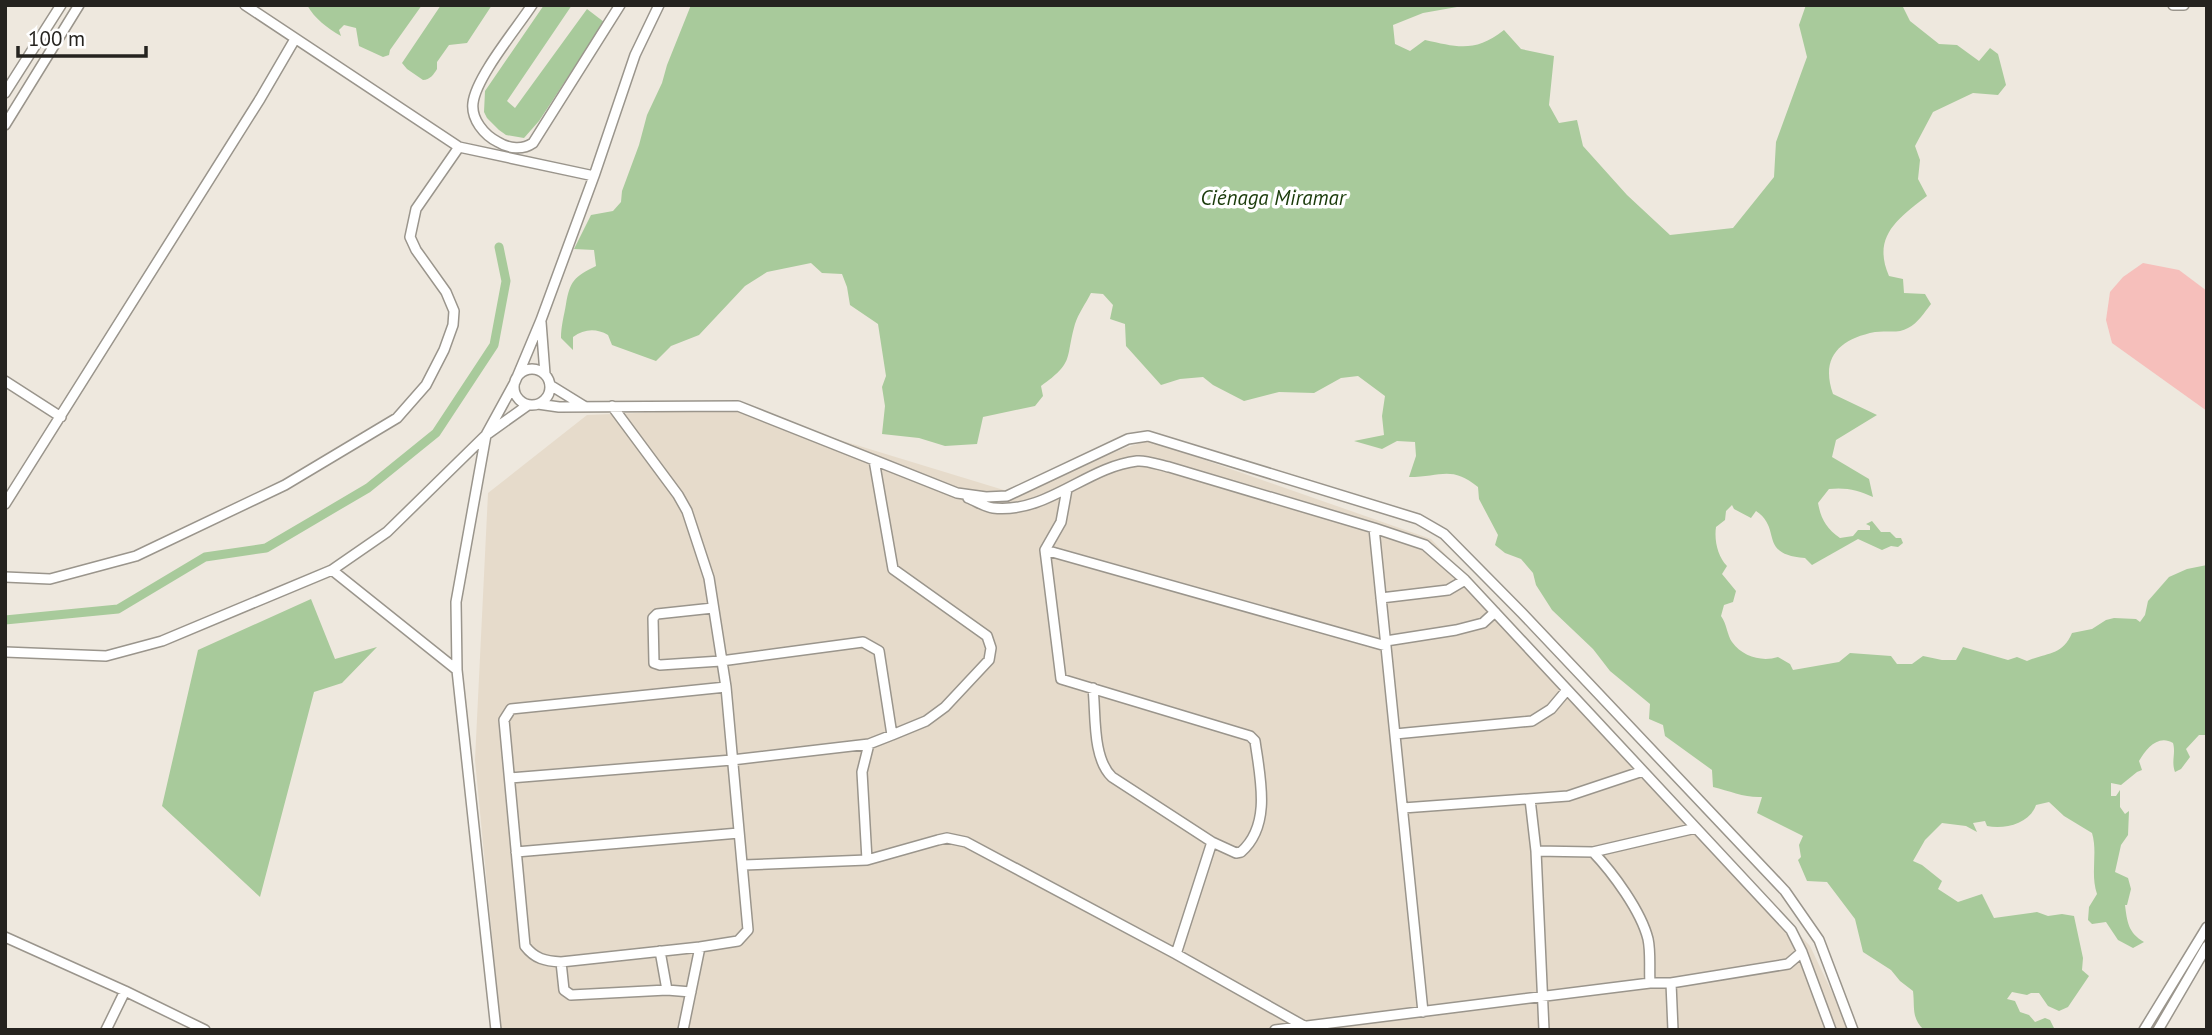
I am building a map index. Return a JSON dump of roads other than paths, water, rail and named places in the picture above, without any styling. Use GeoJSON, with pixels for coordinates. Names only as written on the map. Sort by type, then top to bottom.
{"type":"FeatureCollection","features":[{"type":"Feature","properties":{"kind":"street"},"geometry":{"type":"LineString","coordinates":[[5,93],[61,5]]}},
{"type":"Feature","properties":{"kind":"street"},"geometry":{"type":"LineString","coordinates":[[5,125],[79,5]]}},
{"type":"Feature","properties":{"kind":"street"},"geometry":{"type":"LineString","coordinates":[[246,5],[459,147],[594,176]]}},
{"type":"Feature","properties":{"kind":"street"},"geometry":{"type":"LineString","coordinates":[[532,5],[484,75],[473,104],[474,116],[485,133],[499,144],[515,148],[526,148],[533,143],[620,5]]}},
{"type":"Feature","properties":{"kind":"street"},"geometry":{"type":"LineString","coordinates":[[496,1030],[457,670],[456,602],[486,435],[515,382],[541,320],[635,55],[659,5]]}},
{"type":"Feature","properties":{"kind":"street"},"geometry":{"type":"LineString","coordinates":[[2173,5],[2184,5]]}},
{"type":"Feature","properties":{"kind":"street"},"geometry":{"type":"LineString","coordinates":[[5,504],[295,39]]}},
{"type":"Feature","properties":{"kind":"street"},"geometry":{"type":"LineString","coordinates":[[5,577],[50,579],[136,556],[285,485],[397,418],[426,385],[453,325],[454,311],[446,292],[410,237],[416,209],[459,147]]}},
{"type":"Feature","properties":{"kind":"street"},"geometry":{"type":"LineString","coordinates":[[541,320],[545,374],[550,385],[585,407]]}},
{"type":"Feature","properties":{"kind":"street"},"geometry":{"type":"LineString","coordinates":[[545,374],[540,370],[528,369],[517,376],[516,396],[533,405],[738,406],[991,508],[1009,508],[1039,502],[1090,476],[1116,466],[1140,461],[1169,467],[1425,545],[1465,580],[1791,930],[1831,1030]]}},
{"type":"Feature","properties":{"kind":"street"},"geometry":{"type":"LineString","coordinates":[[5,381],[61,417]]}},
{"type":"Feature","properties":{"kind":"street"},"geometry":{"type":"LineString","coordinates":[[5,652],[106,656],[163,641],[332,570],[387,532],[486,435],[545,400],[550,385]]}},
{"type":"Feature","properties":{"kind":"street"},"geometry":{"type":"LineString","coordinates":[[612,406],[683,502],[709,578],[726,687],[748,930],[738,941],[700,947],[561,962],[543,961],[531,954],[525,946],[503,720],[511,709],[726,687]]}},
{"type":"Feature","properties":{"kind":"street"},"geometry":{"type":"LineString","coordinates":[[957,493],[1007,496],[1128,439],[1148,436],[1418,519],[1444,534],[1785,891],[1819,940],[1853,1030]]}},
{"type":"Feature","properties":{"kind":"street"},"geometry":{"type":"LineString","coordinates":[[510,778],[732,760],[869,744],[926,722],[945,707],[989,660],[991,648],[987,636],[893,569],[874,460]]}},
{"type":"Feature","properties":{"kind":"street"},"geometry":{"type":"LineString","coordinates":[[1067,489],[1061,522],[1045,550],[1059,674],[1065,682],[1093,688],[1253,738],[1262,793],[1261,810],[1254,835],[1241,852],[1236,853],[1212,842],[1112,777],[1104,769],[1100,758],[1093,688]]}},
{"type":"Feature","properties":{"kind":"street"},"geometry":{"type":"LineString","coordinates":[[1374,528],[1423,1012]]}},
{"type":"Feature","properties":{"kind":"street"},"geometry":{"type":"LineString","coordinates":[[1045,550],[1386,644],[1483,623],[1494,612]]}},
{"type":"Feature","properties":{"kind":"street"},"geometry":{"type":"LineString","coordinates":[[332,570],[457,670]]}},
{"type":"Feature","properties":{"kind":"street"},"geometry":{"type":"LineString","coordinates":[[1381,598],[1448,590],[1465,580]]}},
{"type":"Feature","properties":{"kind":"street"},"geometry":{"type":"LineString","coordinates":[[713,608],[657,614],[653,618],[654,663],[660,665],[721,661],[863,642],[879,651],[892,735]]}},
{"type":"Feature","properties":{"kind":"street"},"geometry":{"type":"LineString","coordinates":[[1395,734],[1532,721],[1551,709],[1567,690]]}},
{"type":"Feature","properties":{"kind":"street"},"geometry":{"type":"LineString","coordinates":[[867,860],[862,772],[869,744]]}},
{"type":"Feature","properties":{"kind":"street"},"geometry":{"type":"LineString","coordinates":[[1403,808],[1568,796],[1643,771]]}},
{"type":"Feature","properties":{"kind":"street"},"geometry":{"type":"LineString","coordinates":[[1530,799],[1536,851],[1544,1030]]}},
{"type":"Feature","properties":{"kind":"street"},"geometry":{"type":"LineString","coordinates":[[1536,851],[1593,852],[1696,828]]}},
{"type":"Feature","properties":{"kind":"street"},"geometry":{"type":"LineString","coordinates":[[516,852],[739,833]]}},
{"type":"Feature","properties":{"kind":"street"},"geometry":{"type":"LineString","coordinates":[[744,865],[867,860],[947,838],[967,842],[1304,1026]]}},
{"type":"Feature","properties":{"kind":"street"},"geometry":{"type":"LineString","coordinates":[[1176,954],[1212,842]]}},
{"type":"Feature","properties":{"kind":"street"},"geometry":{"type":"LineString","coordinates":[[1593,852],[1611,870],[1631,901],[1648,940],[1650,984]]}},
{"type":"Feature","properties":{"kind":"street"},"geometry":{"type":"LineString","coordinates":[[2144,1030],[2207,927]]}},
{"type":"Feature","properties":{"kind":"street"},"geometry":{"type":"LineString","coordinates":[[5,937],[205,1030]]}},
{"type":"Feature","properties":{"kind":"street"},"geometry":{"type":"LineString","coordinates":[[2163,1028],[2207,946]]}},
{"type":"Feature","properties":{"kind":"street"},"geometry":{"type":"LineString","coordinates":[[683,1030],[700,947]]}},
{"type":"Feature","properties":{"kind":"street"},"geometry":{"type":"LineString","coordinates":[[660,951],[667,990]]}},
{"type":"Feature","properties":{"kind":"street"},"geometry":{"type":"LineString","coordinates":[[1275,1030],[1671,983],[1788,964],[1802,952]]}},
{"type":"Feature","properties":{"kind":"street"},"geometry":{"type":"LineString","coordinates":[[561,962],[564,990],[571,995],[667,990],[691,992]]}},
{"type":"Feature","properties":{"kind":"street"},"geometry":{"type":"LineString","coordinates":[[1671,983],[1673,1030]]}},
{"type":"Feature","properties":{"kind":"street"},"geometry":{"type":"LineString","coordinates":[[106,1030],[125,991]]}},
{"type":"Feature","properties":{"kind":"water"},"geometry":{"type":"Polygon","coordinates":[[[307,5],[422,5],[389,55],[383,57],[359,46],[356,28],[344,25],[339,30],[341,36],[322,23],[307,5]]]}},
{"type":"Feature","properties":{"kind":"water"},"geometry":{"type":"Polygon","coordinates":[[[441,5],[492,5],[467,43],[449,45],[437,62],[435,73],[423,80],[402,63],[441,5]]]}},
{"type":"Feature","properties":{"kind":"water"},"geometry":{"type":"Polygon","coordinates":[[[544,5],[572,5],[507,101],[515,108],[587,9],[604,22],[539,121],[524,138],[506,135],[484,112],[485,91],[544,5]]]}},
{"type":"Feature","properties":{"kind":"water","name":"Ciénaga Miramar"},"geometry":{"type":"Polygon","coordinates":[[[691,5],[1457,5],[1423,13],[1393,25],[1395,44],[1410,51],[1425,40],[1456,46],[1475,45],[1504,30],[1521,49],[1554,56],[1549,105],[1559,123],[1577,120],[1583,146],[1627,195],[1670,235],[1733,228],[1774,177],[1776,142],[1807,57],[1799,25],[1806,5],[1902,5],[1910,21],[1939,44],[1957,45],[1979,61],[1990,48],[1998,54],[2006,85],[1998,95],[1973,93],[1933,112],[1915,146],[1920,160],[1918,179],[1927,196],[1897,221],[1886,240],[1885,262],[1889,276],[1903,279],[1904,293],[1925,294],[1931,304],[1918,321],[1904,330],[1875,332],[1852,339],[1836,352],[1829,370],[1833,394],[1877,415],[1836,440],[1832,457],[1869,479],[1873,497],[1841,488],[1829,489],[1818,503],[1823,518],[1840,538],[1853,536],[1858,530],[1870,530],[1870,526],[1866,524],[1872,521],[1881,532],[1890,532],[1896,538],[1901,538],[1903,543],[1898,547],[1891,546],[1882,550],[1858,539],[1812,565],[1805,558],[1781,552],[1764,518],[1756,511],[1751,518],[1734,509],[1732,505],[1726,511],[1725,520],[1716,527],[1717,548],[1727,566],[1722,574],[1736,591],[1733,602],[1724,605],[1721,616],[1736,647],[1747,655],[1759,658],[1778,657],[1790,664],[1793,670],[1839,662],[1850,653],[1891,656],[1897,664],[1912,664],[1923,656],[1956,660],[1963,647],[2008,660],[2017,657],[2027,661],[2059,650],[2072,633],[2092,629],[2106,620],[2136,619],[2140,622],[2145,615],[2148,601],[2169,577],[2187,569],[2207,565],[2207,735],[2199,735],[2186,749],[2190,757],[2181,769],[2175,772],[2173,743],[2162,740],[2153,744],[2142,756],[2139,761],[2142,770],[2121,785],[2111,783],[2111,796],[2116,796],[2120,790],[2120,807],[2125,814],[2129,811],[2128,835],[2121,845],[2115,872],[2128,878],[2131,889],[2125,905],[2128,921],[2131,931],[2144,942],[2133,948],[2118,940],[2106,922],[2092,924],[2088,920],[2089,907],[2097,894],[2092,833],[2064,816],[2049,802],[2036,805],[2023,821],[2009,826],[1987,826],[1985,821],[1973,823],[1977,832],[1966,826],[1942,823],[1925,840],[1913,861],[1942,881],[1938,889],[1958,902],[1982,894],[1994,918],[2037,912],[2048,916],[2074,916],[2083,958],[2082,970],[2089,976],[2068,1007],[2059,1011],[2048,1006],[2039,993],[2027,995],[2012,992],[2007,999],[2015,1001],[2020,1012],[2029,1015],[2035,1022],[2045,1018],[2050,1020],[2055,1030],[1924,1030],[1915,1017],[1913,991],[1891,970],[1863,952],[1855,919],[1827,882],[1807,881],[1798,860],[1801,857],[1799,845],[1803,836],[1757,813],[1762,797],[1713,787],[1712,770],[1665,736],[1663,725],[1649,719],[1650,704],[1610,671],[1593,649],[1552,610],[1536,585],[1533,573],[1521,559],[1505,553],[1495,545],[1498,535],[1479,499],[1478,487],[1453,474],[1409,477],[1416,456],[1415,442],[1397,441],[1382,449],[1354,441],[1384,435],[1382,416],[1385,396],[1358,376],[1341,378],[1314,393],[1279,392],[1244,401],[1203,377],[1180,379],[1161,385],[1126,346],[1125,324],[1110,319],[1113,305],[1103,294],[1091,293],[1076,320],[1067,359],[1059,371],[1041,386],[1043,396],[1035,406],[983,417],[977,444],[945,446],[919,438],[882,434],[885,406],[882,387],[886,376],[878,324],[850,305],[842,274],[822,273],[811,263],[767,272],[745,286],[699,335],[671,346],[656,361],[612,345],[608,335],[595,330],[581,332],[573,337],[573,350],[561,338],[571,285],[583,273],[596,266],[594,250],[574,249],[591,215],[613,211],[621,202],[622,191],[647,115],[691,5]]]}},
{"type":"Feature","properties":{"kind":"water"},"geometry":{"type":"Polygon","coordinates":[[[311,599],[335,659],[377,647],[342,683],[314,692],[260,897],[162,806],[198,650],[311,599]]]}},
{"type":"Feature","properties":{"kind":"waterway"},"geometry":{"type":"LineString","coordinates":[[5,620],[118,609],[205,557],[266,548],[368,488],[436,433],[494,345],[506,281],[499,247]]}}]}
